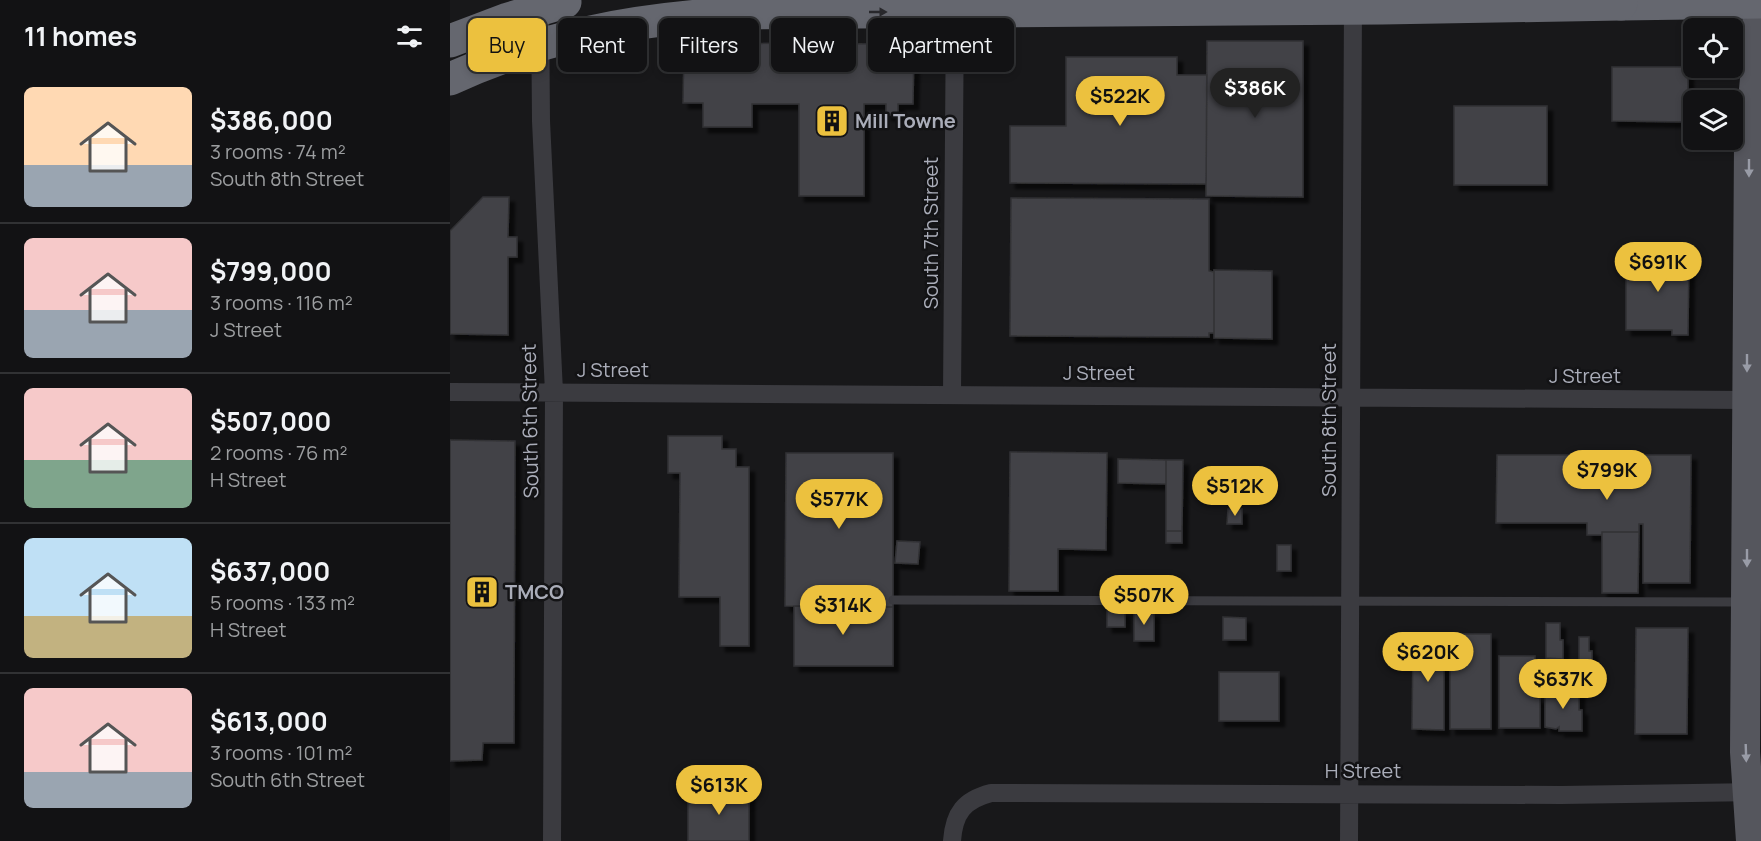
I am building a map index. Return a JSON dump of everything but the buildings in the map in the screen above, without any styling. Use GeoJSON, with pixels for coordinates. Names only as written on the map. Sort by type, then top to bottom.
{"type":"FeatureCollection","features":[{"type":"Feature","properties":{"kind":"highway"},"geometry":{"type":"LineString","coordinates":[[450,41],[508,19],[576,0]]}},
{"type":"Feature","properties":{"kind":"highway"},"geometry":{"type":"LineString","coordinates":[[450,79],[512,53],[569,36],[623,24],[679,16],[739,13],[1370,8],[1759,1]]}},
{"type":"Feature","properties":{"kind":"main road"},"geometry":{"type":"LineString","coordinates":[[1751,841],[1755,792],[1745,752],[1749,144],[1759,1]]}},
{"type":"Feature","properties":{"kind":"street","name":"South 6th Street"},"geometry":{"type":"LineString","coordinates":[[540,0],[541,121],[554,392],[552,841]]}},
{"type":"Feature","properties":{"kind":"street","name":"South 7th Street"},"geometry":{"type":"LineString","coordinates":[[952,395],[955,0]]}},
{"type":"Feature","properties":{"kind":"street","name":"South 8th Street"},"geometry":{"type":"LineString","coordinates":[[1349,841],[1353,0]]}},
{"type":"Feature","properties":{"kind":"street","name":"J Street"},"geometry":{"type":"LineString","coordinates":[[450,392],[1747,400]]}},
{"type":"Feature","properties":{"kind":"street","name":"H Street"},"geometry":{"type":"LineString","coordinates":[[952,841],[955,824],[960,812],[968,802],[976,796],[991,793],[1583,795],[1755,792]]}},
{"type":"Feature","properties":{"kind":"lane"},"geometry":{"type":"LineString","coordinates":[[893,600],[1350,599],[1747,602]]}},
{"type":"Feature","properties":{"kind":"place","name":"Mill Towne"},"geometry":{"type":"Point","coordinates":[832,121]}},
{"type":"Feature","properties":{"kind":"place","name":"TMCO"},"geometry":{"type":"Point","coordinates":[482,592]}}]}
